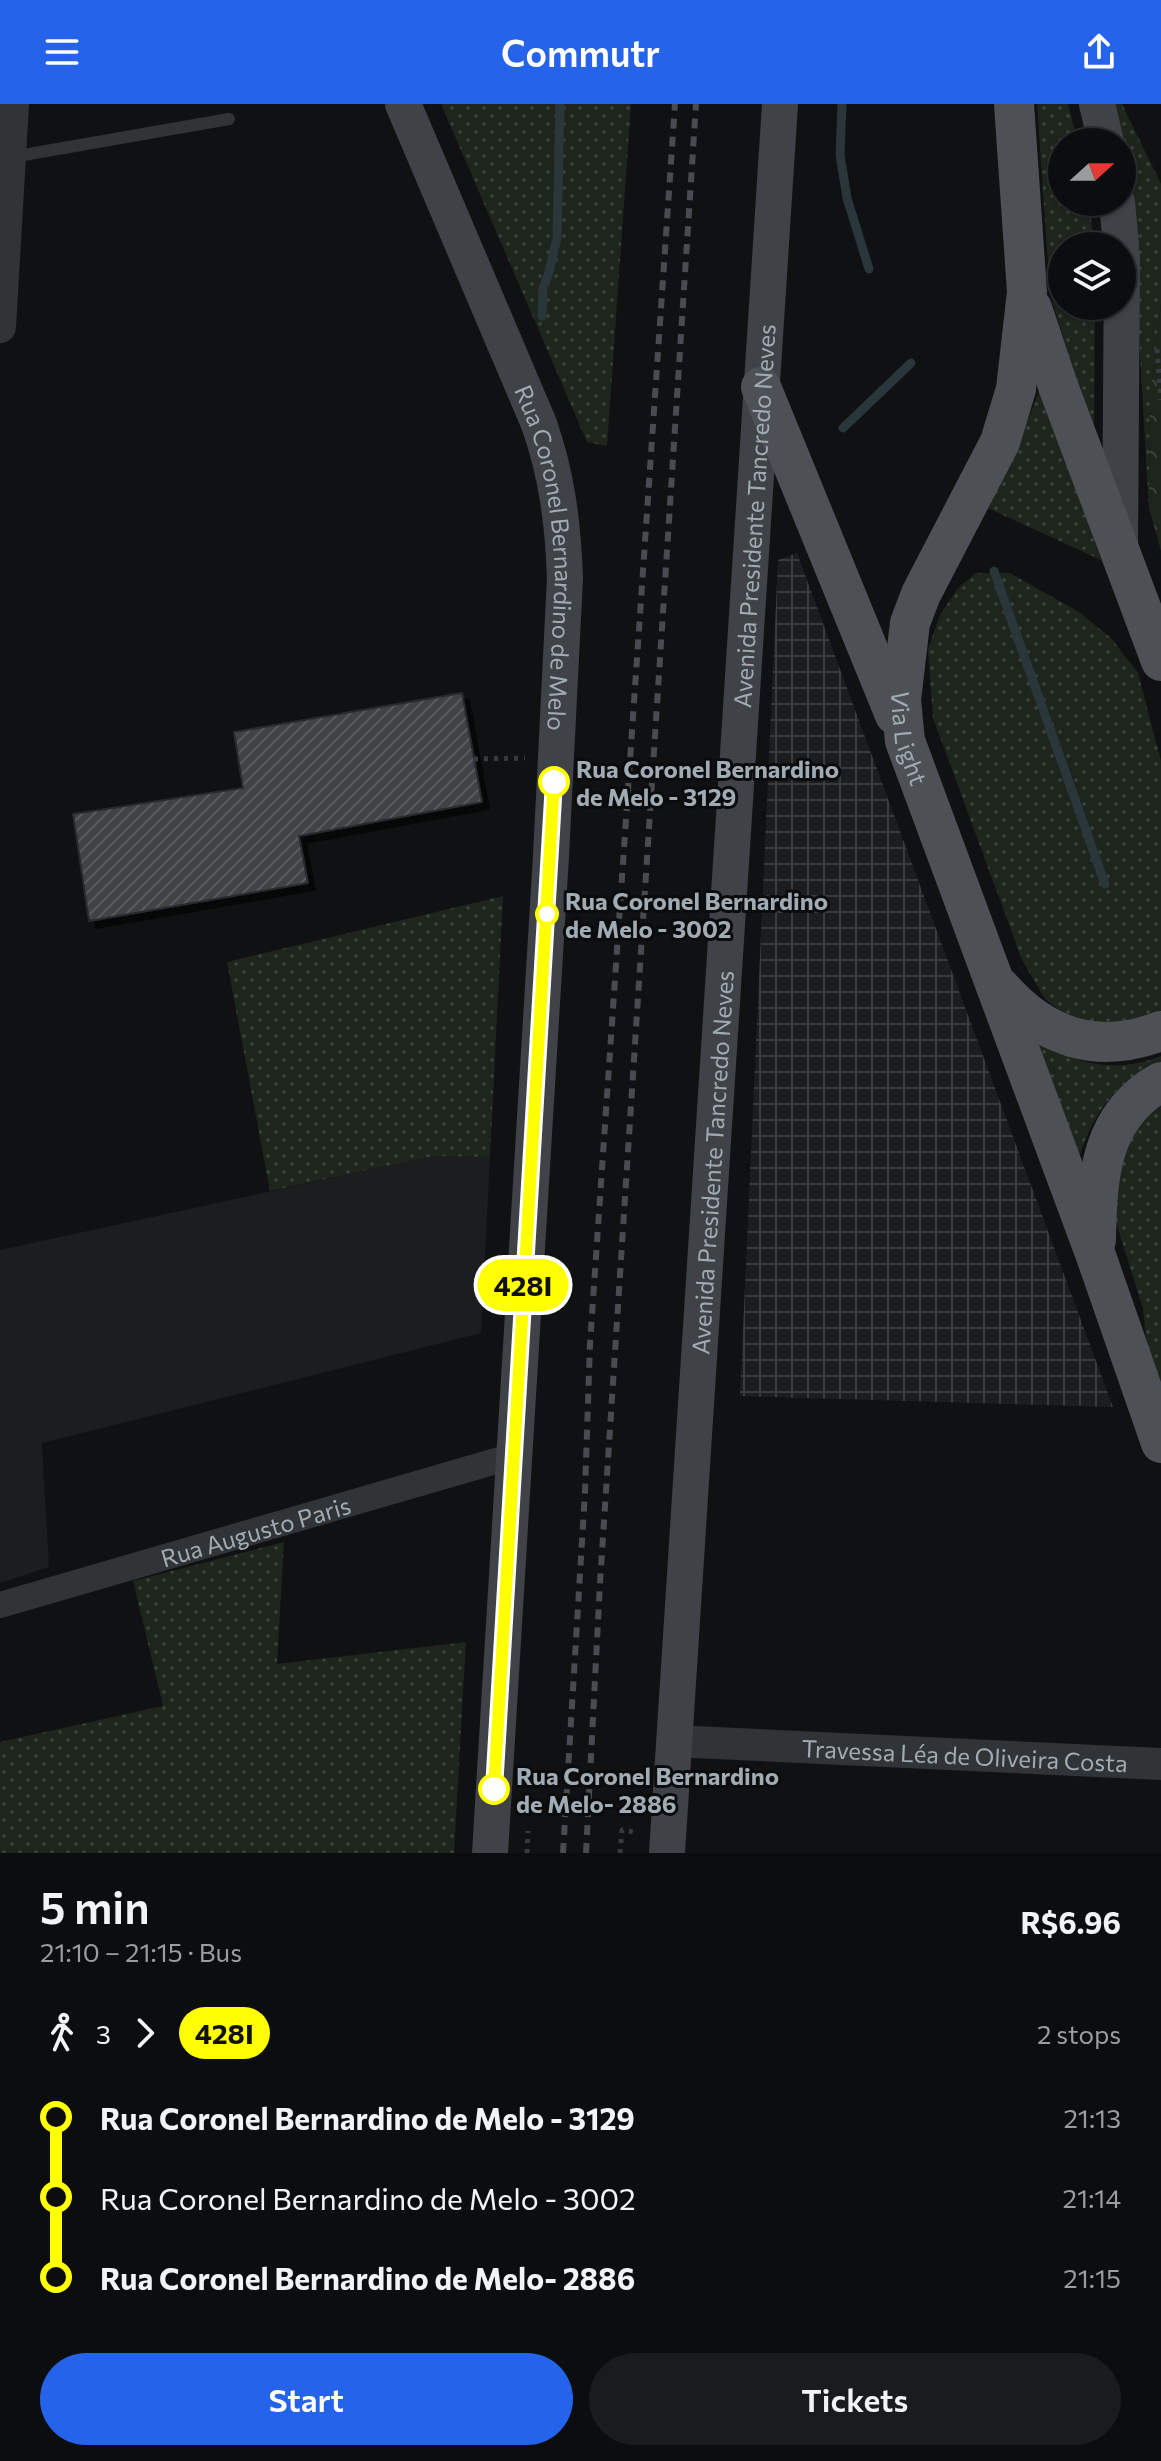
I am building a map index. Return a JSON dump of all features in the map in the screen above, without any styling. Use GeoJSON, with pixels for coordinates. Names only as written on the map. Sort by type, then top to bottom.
{"type":"FeatureCollection","features":[{"type":"Feature","properties":{"kind":"main road","name":"Rua Coronel Bernardino de Melo"},"geometry":{"type":"LineString","coordinates":[[403,104],[496,317],[550,455],[560,503],[565,578],[490,1853]]}},
{"type":"Feature","properties":{"kind":"main road","name":"Avenida Presidente Tancredo Neves"},"geometry":{"type":"LineString","coordinates":[[667,1853],[780,104]]}},
{"type":"Feature","properties":{"kind":"main road"},"geometry":{"type":"LineString","coordinates":[[1014,104],[1027,292],[1058,386],[1161,661]]}},
{"type":"Feature","properties":{"kind":"main road"},"geometry":{"type":"LineString","coordinates":[[1097,104],[1103,128]]}},
{"type":"Feature","properties":{"kind":"main road","name":"Via Light"},"geometry":{"type":"LineString","coordinates":[[1027,292],[1020,369],[1006,424],[921,594],[910,623],[901,700],[905,741],[1096,1256],[1161,1443]]}},
{"type":"Feature","properties":{"kind":"main road"},"geometry":{"type":"LineString","coordinates":[[1120,552],[1122,320]]}},
{"type":"Feature","properties":{"kind":"main road"},"geometry":{"type":"LineString","coordinates":[[761,387],[905,741]]}},
{"type":"Feature","properties":{"kind":"main road"},"geometry":{"type":"LineString","coordinates":[[991,977],[1017,1007],[1058,1034],[1109,1042],[1137,1039],[1161,1031]]}},
{"type":"Feature","properties":{"kind":"main road"},"geometry":{"type":"LineString","coordinates":[[1096,1256],[1098,1189],[1111,1134],[1132,1102],[1161,1082]]}},
{"type":"Feature","properties":{"kind":"street"},"geometry":{"type":"LineString","coordinates":[[0,327],[13,104]]}},
{"type":"Feature","properties":{"kind":"street","name":"Rua Augusto Paris"},"geometry":{"type":"LineString","coordinates":[[0,1605],[513,1456]]}},
{"type":"Feature","properties":{"kind":"street","name":"Travessa Léa de Oliveira Costa"},"geometry":{"type":"LineString","coordinates":[[673,1741],[1161,1764]]}},
{"type":"Feature","properties":{"kind":"lane"},"geometry":{"type":"LineString","coordinates":[[7,167],[229,119]]}},
{"type":"Feature","properties":{"kind":"path"},"geometry":{"type":"LineString","coordinates":[[474,759],[554,757]]}},
{"type":"Feature","properties":{"kind":"path"},"geometry":{"type":"LineString","coordinates":[[620,1853],[622,1830],[634,1832],[633,1842]]}},
{"type":"Feature","properties":{"kind":"shaded area"},"geometry":{"type":"Polygon","coordinates":[[[797,553],[1113,1407],[740,1396],[778,560],[797,553]]]}},
{"type":"Feature","properties":{"kind":"shaded area"},"geometry":{"type":"Polygon","coordinates":[[[434,1156],[490,1157],[481,1333],[42,1443],[49,1567],[0,1583],[0,1250],[434,1156]]]}},
{"type":"Feature","properties":{"kind":"green space"},"geometry":{"type":"Polygon","coordinates":[[[441,104],[631,104],[607,446],[587,442],[441,104]]]}},
{"type":"Feature","properties":{"kind":"green space"},"geometry":{"type":"Polygon","coordinates":[[[1037,104],[1068,104],[1074,128],[1048,128],[1048,216],[1091,216],[1092,232],[1048,232],[1048,265],[1037,104]]]}},
{"type":"Feature","properties":{"kind":"green space"},"geometry":{"type":"Polygon","coordinates":[[[1111,104],[1122,104],[1134,128],[1118,128],[1111,104]]]}},
{"type":"Feature","properties":{"kind":"green space"},"geometry":{"type":"Polygon","coordinates":[[[1136,133],[1161,184],[1161,304],[1150,397],[1149,508],[1136,287],[1136,232],[1131,232],[1128,216],[1136,216],[1136,133]]]}},
{"type":"Feature","properties":{"kind":"green space"},"geometry":{"type":"Polygon","coordinates":[[[1161,304],[1161,551],[1149,508],[1150,397],[1161,304]]]}},
{"type":"Feature","properties":{"kind":"green space"},"geometry":{"type":"Polygon","coordinates":[[[1058,320],[1095,320],[1094,437],[1058,320]]]}},
{"type":"Feature","properties":{"kind":"green space"},"geometry":{"type":"Polygon","coordinates":[[[1041,387],[1101,560],[983,506],[1015,452],[1041,387]]]}},
{"type":"Feature","properties":{"kind":"green space"},"geometry":{"type":"Polygon","coordinates":[[[976,573],[1010,573],[1079,612],[1111,638],[1138,673],[1161,761],[1161,1015],[1102,1027],[1072,1020],[1045,999],[1022,960],[933,718],[928,649],[940,615],[958,588],[976,573]]]}},
{"type":"Feature","properties":{"kind":"green space"},"geometry":{"type":"Polygon","coordinates":[[[503,896],[490,1157],[434,1156],[270,1191],[227,962],[503,896]]]}},
{"type":"Feature","properties":{"kind":"green space"},"geometry":{"type":"Polygon","coordinates":[[[1031,1037],[1062,1054],[1093,1063],[1126,1065],[1161,1056],[1161,1064],[1129,1081],[1105,1104],[1088,1133],[1076,1167],[1031,1037]]]}},
{"type":"Feature","properties":{"kind":"green space"},"geometry":{"type":"Polygon","coordinates":[[[1161,1106],[1161,1401],[1149,1370],[1143,1309],[1108,1197],[1116,1166],[1140,1123],[1161,1106]]]}},
{"type":"Feature","properties":{"kind":"green space"},"geometry":{"type":"Polygon","coordinates":[[[284,1542],[277,1664],[466,1642],[454,1853],[0,1853],[0,1742],[163,1706],[133,1581],[284,1542]]]}},
{"type":"Feature","properties":{"kind":"building"},"geometry":{"type":"Polygon","coordinates":[[[462,693],[482,802],[299,836],[308,883],[89,921],[73,814],[243,788],[234,732],[462,693]]]}},
{"type":"Feature","properties":{"kind":"waterway"},"geometry":{"type":"LineString","coordinates":[[542,316],[543,289],[557,238],[560,104]]}},
{"type":"Feature","properties":{"kind":"waterway"},"geometry":{"type":"LineString","coordinates":[[842,104],[840,155],[847,198],[869,269]]}},
{"type":"Feature","properties":{"kind":"waterway"},"geometry":{"type":"LineString","coordinates":[[843,428],[911,363]]}},
{"type":"Feature","properties":{"kind":"waterway"},"geometry":{"type":"LineString","coordinates":[[994,571],[1105,884]]}},
{"type":"Feature","properties":{"kind":"railway"},"geometry":{"type":"LineString","coordinates":[[563,1853],[585,1492],[590,1344],[675,104]]}},
{"type":"Feature","properties":{"kind":"railway"},"geometry":{"type":"LineString","coordinates":[[586,1853],[600,1583],[696,104]]}},
{"type":"Feature","properties":{"kind":"bus line","name":"428I"},"geometry":{"type":"LineString","coordinates":[[494,1789],[554,782]]}},
{"type":"Feature","properties":{"kind":"place","name":"Rua Coronel Bernardino de Melo - 3129"},"geometry":{"type":"Point","coordinates":[554,782]}},
{"type":"Feature","properties":{"kind":"place","name":"Rua Coronel Bernardino de Melo - 3002"},"geometry":{"type":"Point","coordinates":[547,914]}},
{"type":"Feature","properties":{"kind":"place","name":"Rua Coronel Bernardino de Melo- 2886"},"geometry":{"type":"Point","coordinates":[494,1789]}}]}
